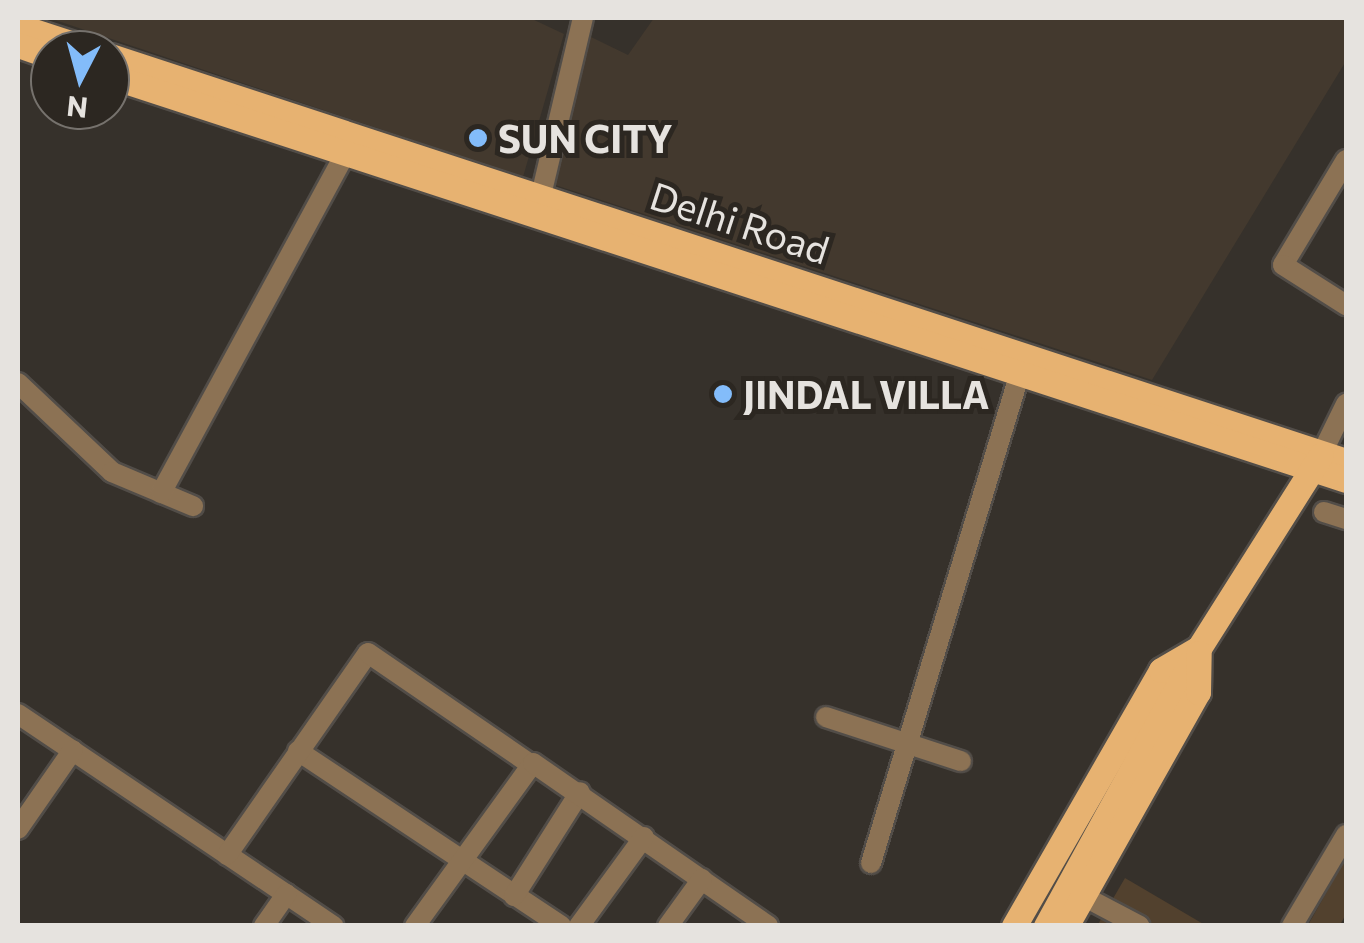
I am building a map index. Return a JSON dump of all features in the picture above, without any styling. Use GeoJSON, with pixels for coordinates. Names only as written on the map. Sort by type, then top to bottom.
{"type":"FeatureCollection","features":[{"type":"Feature","properties":{"kind":"main road","name":"Delhi Road"},"geometry":{"type":"LineString","coordinates":[[130,63],[1020,373],[1327,461]]}},
{"type":"Feature","properties":{"kind":"main road","name":"Delhi Road"},"geometry":{"type":"LineString","coordinates":[[130,83],[345,154],[538,206],[1327,461],[1346,480]]}},
{"type":"Feature","properties":{"kind":"main road"},"geometry":{"type":"LineString","coordinates":[[1046,926],[1199,648],[1327,461]]}},
{"type":"Feature","properties":{"kind":"main road"},"geometry":{"type":"LineString","coordinates":[[1066,926],[1198,692],[1199,648]]}},
{"type":"Feature","properties":{"kind":"main road"},"geometry":{"type":"LineString","coordinates":[[1014,926],[1160,670],[1199,648]]}},
{"type":"Feature","properties":{"kind":"street"},"geometry":{"type":"LineString","coordinates":[[538,206],[573,21]]}},
{"type":"Feature","properties":{"kind":"street"},"geometry":{"type":"LineString","coordinates":[[161,493],[345,154]]}},
{"type":"Feature","properties":{"kind":"street"},"geometry":{"type":"LineString","coordinates":[[1346,160],[1283,265],[1346,305]]}},
{"type":"Feature","properties":{"kind":"street"},"geometry":{"type":"LineString","coordinates":[[871,863],[1020,373]]}},
{"type":"Feature","properties":{"kind":"street"},"geometry":{"type":"LineString","coordinates":[[18,383],[112,472],[193,506]]}},
{"type":"Feature","properties":{"kind":"street"},"geometry":{"type":"LineString","coordinates":[[1327,461],[1346,404]]}},
{"type":"Feature","properties":{"kind":"street"},"geometry":{"type":"LineString","coordinates":[[1324,512],[1346,519]]}},
{"type":"Feature","properties":{"kind":"street"},"geometry":{"type":"LineString","coordinates":[[227,855],[368,653],[530,764],[580,792],[768,926]]}},
{"type":"Feature","properties":{"kind":"street"},"geometry":{"type":"LineString","coordinates":[[18,714],[333,926]]}},
{"type":"Feature","properties":{"kind":"street"},"geometry":{"type":"LineString","coordinates":[[826,717],[961,761]]}},
{"type":"Feature","properties":{"kind":"street"},"geometry":{"type":"LineString","coordinates":[[18,829],[73,750]]}},
{"type":"Feature","properties":{"kind":"street"},"geometry":{"type":"LineString","coordinates":[[298,750],[561,926]]}},
{"type":"Feature","properties":{"kind":"street"},"geometry":{"type":"LineString","coordinates":[[416,926],[530,764]]}},
{"type":"Feature","properties":{"kind":"street"},"geometry":{"type":"LineString","coordinates":[[514,896],[580,792]]}},
{"type":"Feature","properties":{"kind":"street"},"geometry":{"type":"LineString","coordinates":[[1292,926],[1346,835]]}},
{"type":"Feature","properties":{"kind":"street"},"geometry":{"type":"LineString","coordinates":[[580,926],[644,838]]}},
{"type":"Feature","properties":{"kind":"street"},"geometry":{"type":"LineString","coordinates":[[668,926],[702,878]]}},
{"type":"Feature","properties":{"kind":"street"},"geometry":{"type":"LineString","coordinates":[[264,926],[286,894]]}},
{"type":"Feature","properties":{"kind":"street"},"geometry":{"type":"LineString","coordinates":[[1083,896],[1140,926]]}},
{"type":"Feature","properties":{"kind":"shaded area"},"geometry":{"type":"Polygon","coordinates":[[[49,18],[530,18],[564,34],[523,177],[130,45],[130,30],[85,30],[49,18]]]}},
{"type":"Feature","properties":{"kind":"shaded area"},"geometry":{"type":"Polygon","coordinates":[[[654,18],[1346,18],[1346,61],[1152,380],[552,184],[591,37],[628,55],[654,18]]]}},
{"type":"Feature","properties":{"kind":"shaded area"},"geometry":{"type":"Polygon","coordinates":[[[1346,858],[1346,914],[1340,925],[1308,925],[1346,858]]]}},
{"type":"Feature","properties":{"kind":"shaded area"},"geometry":{"type":"Polygon","coordinates":[[[1125,878],[1205,925],[1097,926],[1125,878]]]}},
{"type":"Feature","properties":{"kind":"place","name":"SUN CITY"},"geometry":{"type":"Point","coordinates":[478,138]}},
{"type":"Feature","properties":{"kind":"place","name":"JINDAL VILLA"},"geometry":{"type":"Point","coordinates":[723,394]}}]}
